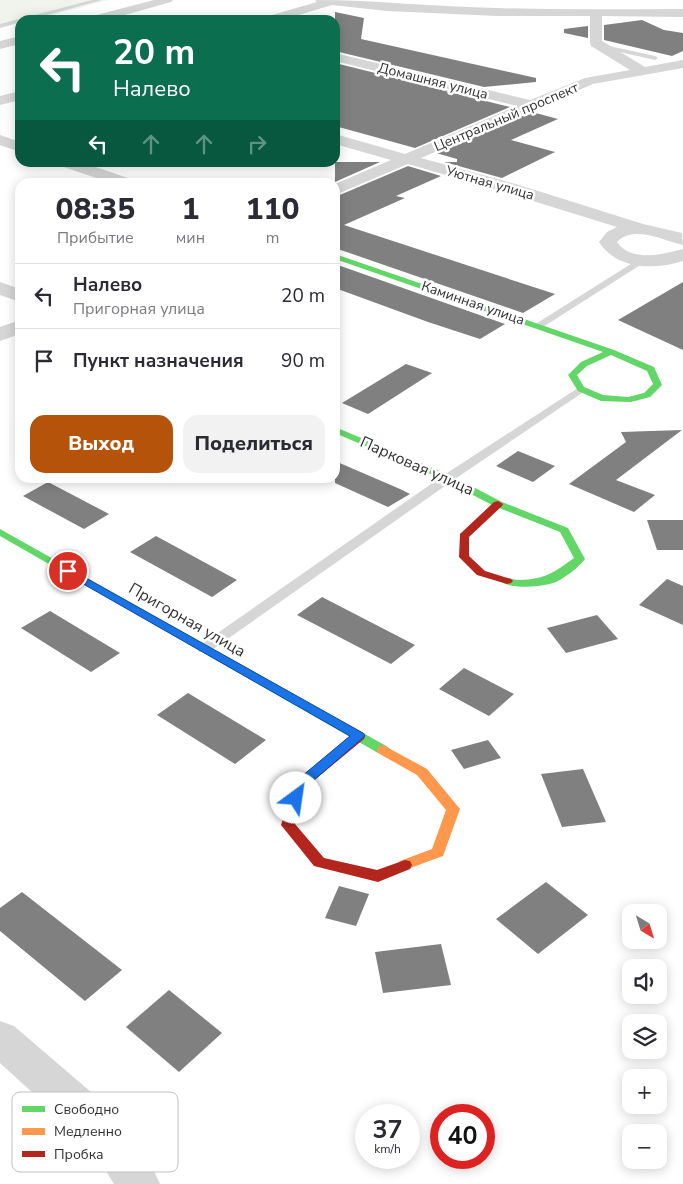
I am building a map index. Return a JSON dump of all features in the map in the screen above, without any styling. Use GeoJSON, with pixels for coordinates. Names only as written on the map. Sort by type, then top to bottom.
{"type":"FeatureCollection","features":[{"type":"Feature","properties":{"kind":"street"},"geometry":{"type":"LineString","coordinates":[[112,15],[167,0]]}},
{"type":"Feature","properties":{"kind":"street"},"geometry":{"type":"LineString","coordinates":[[284,15],[325,1],[387,7],[460,10],[683,13]]}},
{"type":"Feature","properties":{"kind":"street"},"geometry":{"type":"LineString","coordinates":[[596,13],[596,43],[642,70]]}},
{"type":"Feature","properties":{"kind":"street"},"geometry":{"type":"LineString","coordinates":[[0,46],[15,42]]}},
{"type":"Feature","properties":{"kind":"street","name":"Домашняя улица"},"geometry":{"type":"LineString","coordinates":[[340,58],[531,105]]}},
{"type":"Feature","properties":{"kind":"street","name":"Центральный проспект"},"geometry":{"type":"LineString","coordinates":[[340,188],[531,105],[590,82],[642,70],[683,64]]}},
{"type":"Feature","properties":{"kind":"street"},"geometry":{"type":"LineString","coordinates":[[0,101],[15,96]]}},
{"type":"Feature","properties":{"kind":"street"},"geometry":{"type":"LineString","coordinates":[[0,140],[15,145]]}},
{"type":"Feature","properties":{"kind":"street","name":"Уютная улица"},"geometry":{"type":"LineString","coordinates":[[340,140],[513,189],[643,230]]}},
{"type":"Feature","properties":{"kind":"street"},"geometry":{"type":"LineString","coordinates":[[78,167],[110,178]]}},
{"type":"Feature","properties":{"kind":"street"},"geometry":{"type":"LineString","coordinates":[[683,240],[665,233],[643,230],[623,232],[610,238],[608,242],[614,251],[621,255],[642,260],[665,261],[683,256]]}},
{"type":"Feature","properties":{"kind":"street","name":"Каминная улица"},"geometry":{"type":"LineString","coordinates":[[340,258],[538,325],[611,352],[651,369],[658,384],[647,395],[628,400],[601,398],[581,389]]}},
{"type":"Feature","properties":{"kind":"street"},"geometry":{"type":"LineString","coordinates":[[0,288],[15,294]]}},
{"type":"Feature","properties":{"kind":"street"},"geometry":{"type":"LineString","coordinates":[[0,335],[15,328]]}},
{"type":"Feature","properties":{"kind":"street"},"geometry":{"type":"LineString","coordinates":[[581,389],[572,375],[584,364],[611,352]]}},
{"type":"Feature","properties":{"kind":"street","name":"Парковая улица"},"geometry":{"type":"LineString","coordinates":[[340,432],[448,478],[498,504],[564,530],[580,559],[553,579],[516,584],[481,572],[464,558],[464,536],[498,504]]}},
{"type":"Feature","properties":{"kind":"street","name":"Пригорная улица"},"geometry":{"type":"LineString","coordinates":[[0,532],[204,649],[359,736],[422,772],[452,809],[438,852],[378,876],[319,862],[288,825],[300,784],[359,736]]}},
{"type":"Feature","properties":{"kind":"street"},"geometry":{"type":"LineString","coordinates":[[0,1038],[61,1092]]}},
{"type":"Feature","properties":{"kind":"street"},"geometry":{"type":"LineString","coordinates":[[131,1172],[138,1184]]}},
{"type":"Feature","properties":{"kind":"lane"},"geometry":{"type":"LineString","coordinates":[[41,15],[100,0]]}},
{"type":"Feature","properties":{"kind":"lane"},"geometry":{"type":"LineString","coordinates":[[0,26],[15,22]]}},
{"type":"Feature","properties":{"kind":"lane"},"geometry":{"type":"LineString","coordinates":[[600,46],[655,58]]}},
{"type":"Feature","properties":{"kind":"lane"},"geometry":{"type":"LineString","coordinates":[[538,325],[642,260]]}},
{"type":"Feature","properties":{"kind":"lane"},"geometry":{"type":"LineString","coordinates":[[204,649],[448,478],[581,389]]}},
{"type":"Feature","properties":{"kind":"shaded area"},"geometry":{"type":"Polygon","coordinates":[[[0,0],[109,0],[52,15],[15,15],[15,24],[0,28],[0,0]]]}},
{"type":"Feature","properties":{"kind":"building"},"geometry":{"type":"Polygon","coordinates":[[[335,12],[364,18],[361,39],[536,78],[536,82],[484,87],[340,52],[340,15],[335,15],[335,12]]]}},
{"type":"Feature","properties":{"kind":"building"},"geometry":{"type":"Polygon","coordinates":[[[642,20],[664,30],[683,33],[683,51],[672,56],[604,40],[604,25],[642,20]]]}},
{"type":"Feature","properties":{"kind":"building"},"geometry":{"type":"Polygon","coordinates":[[[588,26],[588,38],[564,33],[564,29],[588,26]]]}},
{"type":"Feature","properties":{"kind":"building"},"geometry":{"type":"Polygon","coordinates":[[[340,64],[510,107],[415,148],[340,127],[340,64]]]}},
{"type":"Feature","properties":{"kind":"building"},"geometry":{"type":"Polygon","coordinates":[[[532,112],[558,119],[511,140],[555,152],[502,178],[444,162],[457,162],[457,159],[436,153],[532,112]]]}},
{"type":"Feature","properties":{"kind":"building"},"geometry":{"type":"Polygon","coordinates":[[[340,162],[380,162],[340,180],[340,178],[335,178],[335,167],[340,167],[340,162]]]}},
{"type":"Feature","properties":{"kind":"building"},"geometry":{"type":"Polygon","coordinates":[[[408,166],[441,176],[396,196],[405,198],[344,225],[555,294],[523,313],[340,250],[340,195],[408,166]]]}},
{"type":"Feature","properties":{"kind":"building"},"geometry":{"type":"Polygon","coordinates":[[[340,266],[505,324],[480,339],[340,290],[340,266]]]}},
{"type":"Feature","properties":{"kind":"building"},"geometry":{"type":"Polygon","coordinates":[[[683,282],[683,350],[618,320],[683,282]]]}},
{"type":"Feature","properties":{"kind":"building"},"geometry":{"type":"Polygon","coordinates":[[[406,364],[432,373],[368,414],[342,403],[406,364]]]}},
{"type":"Feature","properties":{"kind":"building"},"geometry":{"type":"Polygon","coordinates":[[[682,430],[616,480],[655,495],[634,512],[569,484],[626,442],[621,432],[682,430]]]}},
{"type":"Feature","properties":{"kind":"building"},"geometry":{"type":"Polygon","coordinates":[[[518,451],[555,466],[533,482],[496,466],[518,451]]]}},
{"type":"Feature","properties":{"kind":"building"},"geometry":{"type":"Polygon","coordinates":[[[340,463],[410,494],[388,507],[335,483],[340,483],[340,463]]]}},
{"type":"Feature","properties":{"kind":"building"},"geometry":{"type":"Polygon","coordinates":[[[46,483],[50,483],[109,514],[84,529],[23,496],[46,483]]]}},
{"type":"Feature","properties":{"kind":"building"},"geometry":{"type":"Polygon","coordinates":[[[647,520],[683,520],[683,550],[657,550],[647,520]]]}},
{"type":"Feature","properties":{"kind":"building"},"geometry":{"type":"Polygon","coordinates":[[[156,536],[237,580],[212,597],[130,552],[156,536]]]}},
{"type":"Feature","properties":{"kind":"building"},"geometry":{"type":"Polygon","coordinates":[[[667,579],[683,586],[683,625],[639,605],[667,579]]]}},
{"type":"Feature","properties":{"kind":"building"},"geometry":{"type":"Polygon","coordinates":[[[322,597],[415,645],[391,664],[297,615],[322,597]]]}},
{"type":"Feature","properties":{"kind":"building"},"geometry":{"type":"Polygon","coordinates":[[[50,611],[120,653],[91,672],[21,628],[50,611]]]}},
{"type":"Feature","properties":{"kind":"building"},"geometry":{"type":"Polygon","coordinates":[[[597,615],[618,639],[566,653],[547,628],[597,615]]]}},
{"type":"Feature","properties":{"kind":"building"},"geometry":{"type":"Polygon","coordinates":[[[464,668],[514,694],[489,716],[439,689],[464,668]]]}},
{"type":"Feature","properties":{"kind":"building"},"geometry":{"type":"Polygon","coordinates":[[[188,693],[266,740],[235,764],[157,715],[188,693]]]}},
{"type":"Feature","properties":{"kind":"building"},"geometry":{"type":"Polygon","coordinates":[[[488,740],[501,758],[464,769],[451,750],[488,740]]]}},
{"type":"Feature","properties":{"kind":"building"},"geometry":{"type":"Polygon","coordinates":[[[583,769],[606,822],[562,827],[541,774],[583,769]]]}},
{"type":"Feature","properties":{"kind":"building"},"geometry":{"type":"Polygon","coordinates":[[[546,882],[588,915],[538,954],[496,919],[546,882]]]}},
{"type":"Feature","properties":{"kind":"building"},"geometry":{"type":"Polygon","coordinates":[[[339,886],[369,894],[356,926],[325,918],[339,886]]]}},
{"type":"Feature","properties":{"kind":"building"},"geometry":{"type":"Polygon","coordinates":[[[22,892],[122,970],[85,1001],[0,931],[0,908],[22,892]]]}},
{"type":"Feature","properties":{"kind":"building"},"geometry":{"type":"Polygon","coordinates":[[[441,944],[451,985],[383,993],[375,952],[441,944]]]}},
{"type":"Feature","properties":{"kind":"building"},"geometry":{"type":"Polygon","coordinates":[[[169,990],[222,1033],[179,1072],[126,1027],[169,990]]]}},
{"type":"Feature","properties":{"kind":"traffic: fast"},"geometry":{"type":"LineString","coordinates":[[340,258],[611,352]]}},
{"type":"Feature","properties":{"kind":"traffic: fast"},"geometry":{"type":"LineString","coordinates":[[611,352],[651,369],[658,385],[647,395],[628,400],[601,398],[581,389],[572,375],[584,364],[611,352]]}},
{"type":"Feature","properties":{"kind":"traffic: fast"},"geometry":{"type":"LineString","coordinates":[[340,432],[448,478],[498,504],[564,530],[580,559],[553,579],[516,584],[507,581]]}},
{"type":"Feature","properties":{"kind":"traffic: fast"},"geometry":{"type":"LineString","coordinates":[[0,532],[383,750]]}},
{"type":"Feature","properties":{"kind":"traffic: slow"},"geometry":{"type":"LineString","coordinates":[[383,750],[422,772],[453,809],[438,852],[405,865]]}},
{"type":"Feature","properties":{"kind":"traffic: jam"},"geometry":{"type":"LineString","coordinates":[[498,504],[464,536],[464,557],[481,573],[507,581]]}},
{"type":"Feature","properties":{"kind":"traffic: jam"},"geometry":{"type":"LineString","coordinates":[[359,736],[300,785],[288,825],[319,862],[378,876],[405,865]]}},
{"type":"Feature","properties":{"kind":"route"},"geometry":{"type":"LineString","coordinates":[[68,571],[359,736],[300,784],[296,798]]}}]}
